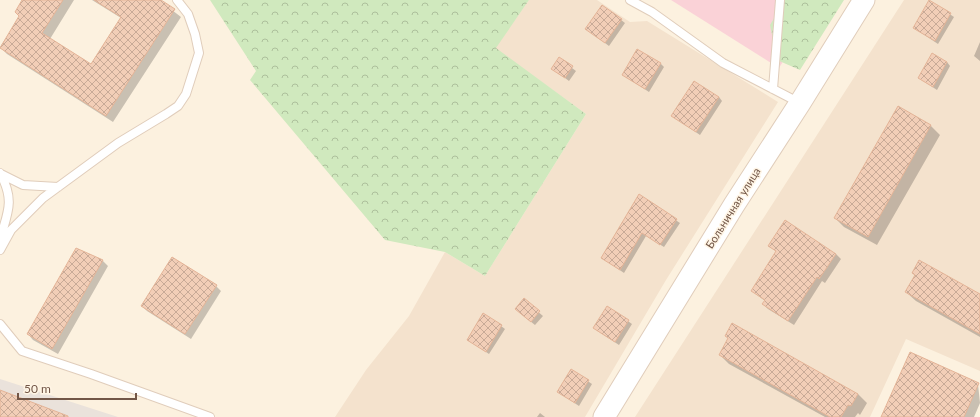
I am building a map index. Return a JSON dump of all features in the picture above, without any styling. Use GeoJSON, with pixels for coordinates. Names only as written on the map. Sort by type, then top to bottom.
{"type":"FeatureCollection","features":[{"type":"Feature","properties":{"kind":"street","name":"Больничная улица"},"geometry":{"type":"LineString","coordinates":[[604,417],[734,205],[864,0]]}},
{"type":"Feature","properties":{"kind":"lane"},"geometry":{"type":"LineString","coordinates":[[0,250],[11,230],[43,198],[118,143],[178,106],[186,94],[199,53],[195,34],[188,14],[177,0]]}},
{"type":"Feature","properties":{"kind":"lane"},"geometry":{"type":"LineString","coordinates":[[630,0],[652,12],[723,63],[800,103]]}},
{"type":"Feature","properties":{"kind":"lane"},"geometry":{"type":"LineString","coordinates":[[773,89],[780,0]]}},
{"type":"Feature","properties":{"kind":"lane"},"geometry":{"type":"LineString","coordinates":[[0,173],[23,185],[58,187]]}},
{"type":"Feature","properties":{"kind":"lane"},"geometry":{"type":"LineString","coordinates":[[0,173],[8,187],[10,204],[0,239]]}},
{"type":"Feature","properties":{"kind":"lane"},"geometry":{"type":"LineString","coordinates":[[0,324],[22,351],[210,417]]}},
{"type":"Feature","properties":{"kind":"shaded area"},"geometry":{"type":"Polygon","coordinates":[[[529,0],[597,0],[630,22],[647,21],[778,102],[666,280],[585,417],[335,417],[366,370],[409,316],[445,252],[485,276],[586,114],[495,48],[529,0]]]}},
{"type":"Feature","properties":{"kind":"shaded area"},"geometry":{"type":"Polygon","coordinates":[[[671,0],[820,0],[779,68],[671,0]]]}},
{"type":"Feature","properties":{"kind":"shaded area"},"geometry":{"type":"Polygon","coordinates":[[[904,0],[980,0],[980,371],[906,339],[870,417],[635,417],[904,0]]]}},
{"type":"Feature","properties":{"kind":"shaded area"},"geometry":{"type":"Polygon","coordinates":[[[0,379],[118,417],[0,417],[0,379]]]}},
{"type":"Feature","properties":{"kind":"green space"},"geometry":{"type":"Polygon","coordinates":[[[210,0],[529,0],[496,48],[586,114],[485,276],[445,252],[385,240],[250,80],[256,71],[210,0]]]}},
{"type":"Feature","properties":{"kind":"green space"},"geometry":{"type":"Polygon","coordinates":[[[785,0],[844,0],[800,70],[777,60],[770,25],[785,0]]]}},
{"type":"Feature","properties":{"kind":"building"},"geometry":{"type":"Polygon","coordinates":[[[22,0],[63,0],[42,33],[91,64],[121,17],[94,0],[161,0],[175,9],[106,116],[0,48],[19,16],[15,12],[22,0]]]}},
{"type":"Feature","properties":{"kind":"building"},"geometry":{"type":"Polygon","coordinates":[[[929,0],[951,13],[935,41],[913,28],[929,0]]]}},
{"type":"Feature","properties":{"kind":"building"},"geometry":{"type":"Polygon","coordinates":[[[602,5],[622,19],[605,43],[585,29],[602,5]]]}},
{"type":"Feature","properties":{"kind":"building"},"geometry":{"type":"Polygon","coordinates":[[[637,49],[661,63],[645,89],[622,75],[637,49]]]}},
{"type":"Feature","properties":{"kind":"building"},"geometry":{"type":"Polygon","coordinates":[[[932,53],[947,62],[933,87],[918,78],[932,53]]]}},
{"type":"Feature","properties":{"kind":"building"},"geometry":{"type":"Polygon","coordinates":[[[559,57],[573,66],[565,78],[551,69],[559,57]]]}},
{"type":"Feature","properties":{"kind":"building"},"geometry":{"type":"Polygon","coordinates":[[[694,81],[719,97],[696,132],[671,116],[694,81]]]}},
{"type":"Feature","properties":{"kind":"building"},"geometry":{"type":"Polygon","coordinates":[[[898,106],[931,125],[868,237],[834,218],[898,106]]]}},
{"type":"Feature","properties":{"kind":"building"},"geometry":{"type":"Polygon","coordinates":[[[639,194],[677,219],[660,245],[642,233],[620,270],[601,258],[639,194]]]}},
{"type":"Feature","properties":{"kind":"building"},"geometry":{"type":"Polygon","coordinates":[[[785,220],[836,254],[819,279],[817,277],[788,321],[762,304],[765,300],[751,291],[776,251],[768,246],[785,220]]]}},
{"type":"Feature","properties":{"kind":"building"},"geometry":{"type":"Polygon","coordinates":[[[76,248],[103,260],[52,349],[27,334],[76,248]]]}},
{"type":"Feature","properties":{"kind":"building"},"geometry":{"type":"Polygon","coordinates":[[[172,257],[217,285],[185,334],[141,306],[172,257]]]}},
{"type":"Feature","properties":{"kind":"building"},"geometry":{"type":"Polygon","coordinates":[[[919,260],[980,294],[980,334],[905,292],[915,275],[912,273],[919,260]]]}},
{"type":"Feature","properties":{"kind":"building"},"geometry":{"type":"Polygon","coordinates":[[[524,298],[540,311],[531,322],[515,309],[524,298]]]}},
{"type":"Feature","properties":{"kind":"building"},"geometry":{"type":"Polygon","coordinates":[[[607,306],[629,320],[615,342],[593,328],[607,306]]]}},
{"type":"Feature","properties":{"kind":"building"},"geometry":{"type":"Polygon","coordinates":[[[483,313],[502,325],[486,352],[467,340],[483,313]]]}},
{"type":"Feature","properties":{"kind":"building"},"geometry":{"type":"Polygon","coordinates":[[[732,323],[858,394],[851,406],[848,405],[841,417],[830,417],[719,355],[728,338],[725,336],[732,323]]]}},
{"type":"Feature","properties":{"kind":"building"},"geometry":{"type":"Polygon","coordinates":[[[910,352],[979,383],[964,417],[881,417],[910,352]]]}},
{"type":"Feature","properties":{"kind":"building"},"geometry":{"type":"Polygon","coordinates":[[[571,369],[589,380],[575,403],[557,392],[571,369]]]}},
{"type":"Feature","properties":{"kind":"building"},"geometry":{"type":"Polygon","coordinates":[[[0,390],[68,416],[68,417],[0,417],[0,390]]]}}]}
